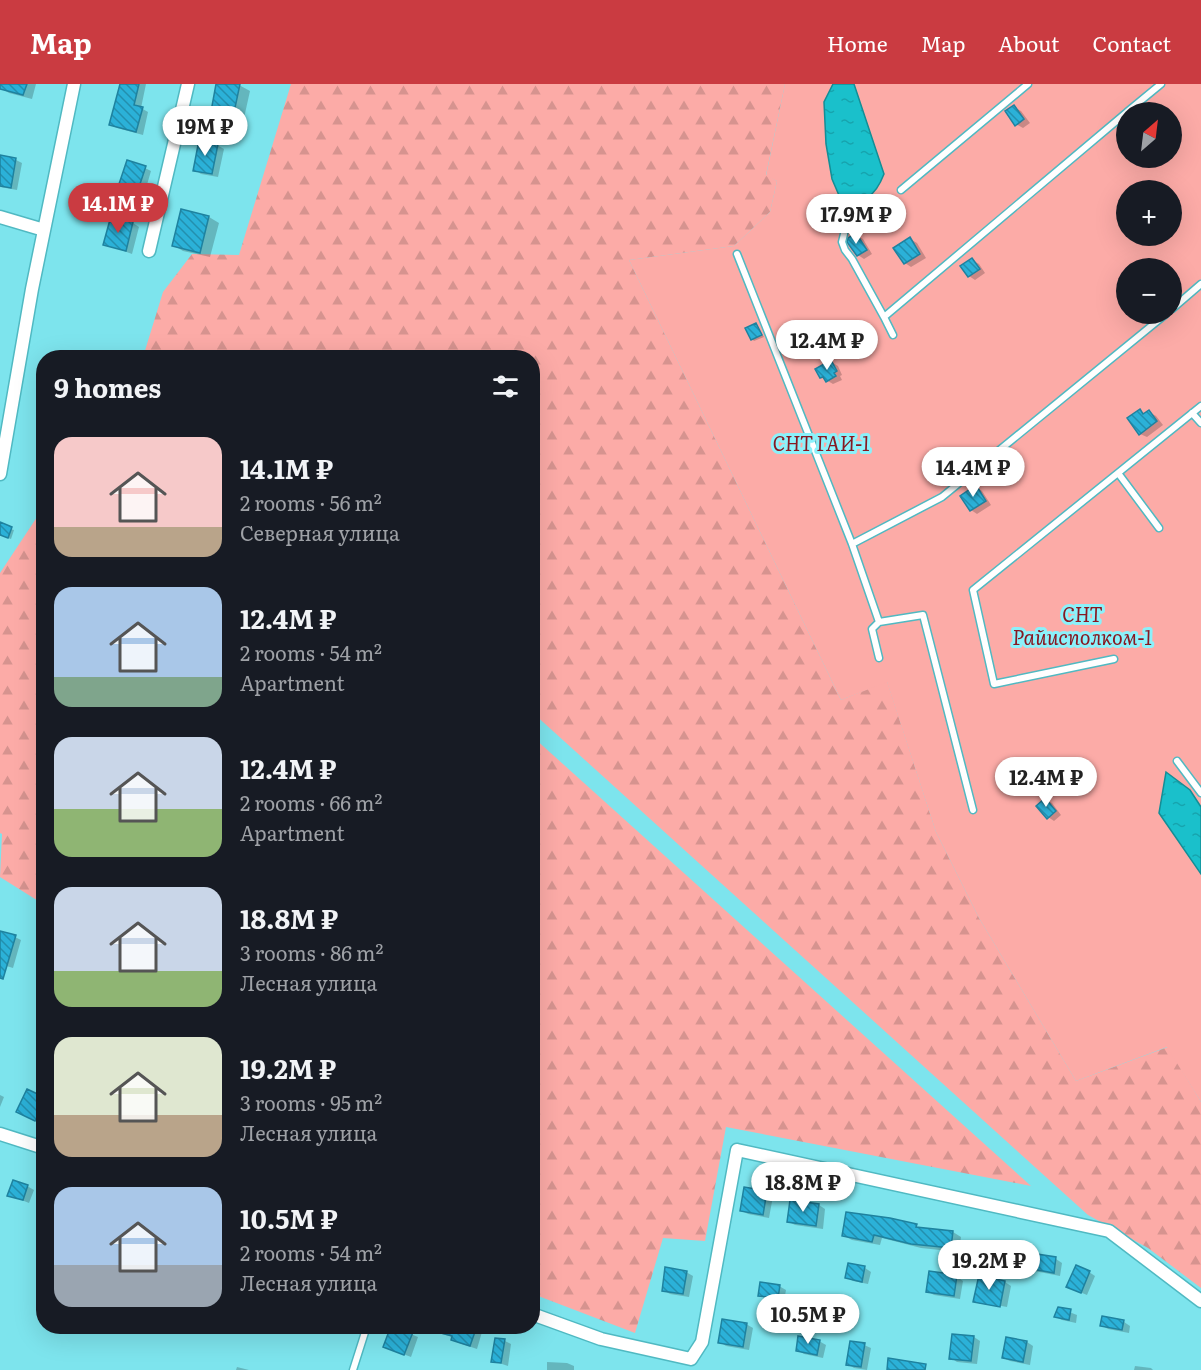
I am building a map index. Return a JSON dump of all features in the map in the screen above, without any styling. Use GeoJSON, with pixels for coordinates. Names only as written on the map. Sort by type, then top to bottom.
{"type":"FeatureCollection","features":[{"type":"Feature","properties":{"kind":"street"},"geometry":{"type":"LineString","coordinates":[[0,474],[44,230],[74,84]]}},
{"type":"Feature","properties":{"kind":"street"},"geometry":{"type":"LineString","coordinates":[[149,251],[188,84]]}},
{"type":"Feature","properties":{"kind":"street"},"geometry":{"type":"LineString","coordinates":[[0,218],[44,230]]}},
{"type":"Feature","properties":{"kind":"street"},"geometry":{"type":"LineString","coordinates":[[0,1134],[36,1145]]}},
{"type":"Feature","properties":{"kind":"street"},"geometry":{"type":"LineString","coordinates":[[540,1317],[601,1340],[691,1359],[702,1342],[737,1150],[1109,1231],[1201,1300]]}},
{"type":"Feature","properties":{"kind":"lane"},"geometry":{"type":"LineString","coordinates":[[901,190],[1028,84]]}},
{"type":"Feature","properties":{"kind":"lane"},"geometry":{"type":"LineString","coordinates":[[1140,102],[1161,84]]}},
{"type":"Feature","properties":{"kind":"lane"},"geometry":{"type":"LineString","coordinates":[[884,317],[1116,122]]}},
{"type":"Feature","properties":{"kind":"lane"},"geometry":{"type":"LineString","coordinates":[[844,234],[842,242],[845,250],[893,335]]}},
{"type":"Feature","properties":{"kind":"lane"},"geometry":{"type":"LineString","coordinates":[[737,254],[852,544],[879,622]]}},
{"type":"Feature","properties":{"kind":"lane"},"geometry":{"type":"LineString","coordinates":[[1182,300],[1201,284]]}},
{"type":"Feature","properties":{"kind":"lane"},"geometry":{"type":"LineString","coordinates":[[852,544],[942,497],[1154,324]]}},
{"type":"Feature","properties":{"kind":"lane"},"geometry":{"type":"LineString","coordinates":[[1114,659],[994,684],[973,590],[1201,406]]}},
{"type":"Feature","properties":{"kind":"lane"},"geometry":{"type":"LineString","coordinates":[[1192,413],[1201,423]]}},
{"type":"Feature","properties":{"kind":"lane"},"geometry":{"type":"LineString","coordinates":[[1118,473],[1159,528]]}},
{"type":"Feature","properties":{"kind":"lane"},"geometry":{"type":"LineString","coordinates":[[879,658],[872,629],[879,622],[922,615],[973,810]]}},
{"type":"Feature","properties":{"kind":"lane"},"geometry":{"type":"LineString","coordinates":[[1177,761],[1201,793]]}},
{"type":"Feature","properties":{"kind":"lane"},"geometry":{"type":"LineString","coordinates":[[353,1370],[364,1334]]}},
{"type":"Feature","properties":{"kind":"green space"},"geometry":{"type":"Polygon","coordinates":[[[291,84],[785,84],[766,175],[777,181],[770,212],[734,246],[629,260],[841,700],[887,681],[936,832],[979,918],[1076,1081],[1168,1047],[1201,1102],[1201,1288],[1148,1248],[1088,1215],[540,719],[540,350],[145,350],[163,292],[192,254],[239,255],[291,84]]]}},
{"type":"Feature","properties":{"kind":"green space"},"geometry":{"type":"Polygon","coordinates":[[[785,84],[1201,84],[1201,1102],[1167,1047],[1076,1081],[979,918],[936,832],[887,682],[841,700],[629,260],[734,246],[770,212],[777,181],[766,176],[785,84]]]}},
{"type":"Feature","properties":{"kind":"green space"},"geometry":{"type":"Polygon","coordinates":[[[36,519],[36,900],[0,877],[2,834],[0,833],[0,573],[36,519]]]}},
{"type":"Feature","properties":{"kind":"green space"},"geometry":{"type":"Polygon","coordinates":[[[540,743],[1031,1186],[726,1127],[705,1241],[663,1238],[635,1333],[540,1297],[540,743]]]}},
{"type":"Feature","properties":{"kind":"water"},"geometry":{"type":"Polygon","coordinates":[[[833,84],[854,84],[884,174],[873,193],[863,199],[841,200],[832,179],[826,144],[824,102],[833,84]]]}},
{"type":"Feature","properties":{"kind":"water"},"geometry":{"type":"Polygon","coordinates":[[[1166,772],[1190,790],[1201,807],[1201,874],[1159,813],[1166,772]]]}},
{"type":"Feature","properties":{"kind":"building"},"geometry":{"type":"Polygon","coordinates":[[[0,84],[27,84],[23,95],[0,89],[0,84]]]}},
{"type":"Feature","properties":{"kind":"building"},"geometry":{"type":"Polygon","coordinates":[[[120,84],[139,84],[134,105],[143,107],[136,132],[109,125],[120,84]]]}},
{"type":"Feature","properties":{"kind":"building"},"geometry":{"type":"Polygon","coordinates":[[[216,84],[240,84],[232,122],[210,117],[216,84]]]}},
{"type":"Feature","properties":{"kind":"building"},"geometry":{"type":"Polygon","coordinates":[[[1014,105],[1024,119],[1015,126],[1005,111],[1014,105]]]}},
{"type":"Feature","properties":{"kind":"building"},"geometry":{"type":"Polygon","coordinates":[[[199,140],[218,144],[212,174],[193,171],[199,140]]]}},
{"type":"Feature","properties":{"kind":"building"},"geometry":{"type":"Polygon","coordinates":[[[0,155],[16,158],[11,188],[0,186],[0,155]]]}},
{"type":"Feature","properties":{"kind":"building"},"geometry":{"type":"Polygon","coordinates":[[[127,160],[146,166],[137,193],[118,187],[127,160]]]}},
{"type":"Feature","properties":{"kind":"building"},"geometry":{"type":"Polygon","coordinates":[[[181,209],[209,216],[200,253],[172,246],[181,209]]]}},
{"type":"Feature","properties":{"kind":"building"},"geometry":{"type":"Polygon","coordinates":[[[111,216],[133,222],[126,251],[103,245],[111,216]]]}},
{"type":"Feature","properties":{"kind":"building"},"geometry":{"type":"Polygon","coordinates":[[[856,233],[867,250],[857,256],[847,242],[848,238],[856,233]]]}},
{"type":"Feature","properties":{"kind":"building"},"geometry":{"type":"Polygon","coordinates":[[[910,237],[920,254],[904,264],[893,248],[910,237]]]}},
{"type":"Feature","properties":{"kind":"building"},"geometry":{"type":"Polygon","coordinates":[[[972,258],[980,269],[968,277],[960,266],[972,258]]]}},
{"type":"Feature","properties":{"kind":"building"},"geometry":{"type":"Polygon","coordinates":[[[756,323],[762,335],[751,340],[745,328],[756,323]]]}},
{"type":"Feature","properties":{"kind":"building"},"geometry":{"type":"Polygon","coordinates":[[[831,360],[837,371],[834,373],[836,376],[826,382],[823,377],[820,378],[815,369],[831,360]]]}},
{"type":"Feature","properties":{"kind":"building"},"geometry":{"type":"Polygon","coordinates":[[[1140,409],[1143,414],[1149,410],[1157,421],[1139,435],[1127,418],[1140,409]]]}},
{"type":"Feature","properties":{"kind":"building"},"geometry":{"type":"Polygon","coordinates":[[[976,485],[986,501],[970,511],[960,496],[976,485]]]}},
{"type":"Feature","properties":{"kind":"building"},"geometry":{"type":"Polygon","coordinates":[[[0,522],[12,527],[8,538],[0,535],[0,522]]]}},
{"type":"Feature","properties":{"kind":"building"},"geometry":{"type":"Polygon","coordinates":[[[1045,798],[1056,811],[1047,819],[1036,806],[1045,798]]]}},
{"type":"Feature","properties":{"kind":"building"},"geometry":{"type":"Polygon","coordinates":[[[0,931],[16,935],[3,979],[0,978],[0,931]]]}},
{"type":"Feature","properties":{"kind":"building"},"geometry":{"type":"Polygon","coordinates":[[[27,1089],[36,1093],[35,1121],[16,1112],[27,1089]]]}},
{"type":"Feature","properties":{"kind":"building"},"geometry":{"type":"Polygon","coordinates":[[[13,1180],[28,1185],[23,1200],[7,1196],[13,1180]]]}},
{"type":"Feature","properties":{"kind":"building"},"geometry":{"type":"Polygon","coordinates":[[[744,1187],[767,1191],[763,1215],[740,1211],[744,1187]]]}},
{"type":"Feature","properties":{"kind":"building"},"geometry":{"type":"Polygon","coordinates":[[[790,1200],[819,1204],[816,1226],[787,1222],[790,1200]]]}},
{"type":"Feature","properties":{"kind":"building"},"geometry":{"type":"Polygon","coordinates":[[[846,1212],[890,1218],[917,1224],[916,1227],[953,1231],[951,1248],[911,1244],[874,1235],[872,1242],[842,1236],[846,1212]]]}},
{"type":"Feature","properties":{"kind":"building"},"geometry":{"type":"Polygon","coordinates":[[[1024,1252],[1056,1257],[1054,1273],[1021,1267],[1024,1252]]]}},
{"type":"Feature","properties":{"kind":"building"},"geometry":{"type":"Polygon","coordinates":[[[848,1263],[865,1266],[862,1282],[845,1278],[848,1263]]]}},
{"type":"Feature","properties":{"kind":"building"},"geometry":{"type":"Polygon","coordinates":[[[1076,1265],[1090,1271],[1081,1293],[1066,1287],[1076,1265]]]}},
{"type":"Feature","properties":{"kind":"building"},"geometry":{"type":"Polygon","coordinates":[[[665,1267],[687,1271],[683,1294],[662,1291],[665,1267]]]}},
{"type":"Feature","properties":{"kind":"building"},"geometry":{"type":"Polygon","coordinates":[[[929,1271],[957,1275],[954,1296],[926,1292],[929,1271]]]}},
{"type":"Feature","properties":{"kind":"building"},"geometry":{"type":"Polygon","coordinates":[[[979,1275],[1005,1281],[1000,1307],[973,1302],[979,1275]]]}},
{"type":"Feature","properties":{"kind":"building"},"geometry":{"type":"Polygon","coordinates":[[[760,1282],[780,1285],[778,1298],[758,1296],[760,1282]]]}},
{"type":"Feature","properties":{"kind":"building"},"geometry":{"type":"Polygon","coordinates":[[[1058,1307],[1071,1309],[1069,1320],[1054,1317],[1058,1307]]]}},
{"type":"Feature","properties":{"kind":"building"},"geometry":{"type":"Polygon","coordinates":[[[1102,1316],[1124,1320],[1122,1330],[1100,1326],[1102,1316]]]}},
{"type":"Feature","properties":{"kind":"building"},"geometry":{"type":"Polygon","coordinates":[[[722,1319],[747,1323],[743,1347],[718,1343],[722,1319]]]}},
{"type":"Feature","properties":{"kind":"building"},"geometry":{"type":"Polygon","coordinates":[[[388,1334],[412,1334],[404,1355],[383,1347],[388,1334]]]}},
{"type":"Feature","properties":{"kind":"building"},"geometry":{"type":"Polygon","coordinates":[[[445,1334],[474,1334],[470,1346],[451,1340],[452,1336],[445,1334]]]}},
{"type":"Feature","properties":{"kind":"building"},"geometry":{"type":"Polygon","coordinates":[[[952,1334],[974,1336],[971,1361],[949,1359],[952,1334]]]}},
{"type":"Feature","properties":{"kind":"building"},"geometry":{"type":"Polygon","coordinates":[[[798,1336],[820,1340],[817,1355],[796,1351],[798,1336]]]}},
{"type":"Feature","properties":{"kind":"building"},"geometry":{"type":"Polygon","coordinates":[[[1006,1337],[1027,1341],[1023,1362],[1002,1358],[1006,1337]]]}},
{"type":"Feature","properties":{"kind":"building"},"geometry":{"type":"Polygon","coordinates":[[[495,1338],[505,1339],[501,1363],[491,1362],[495,1338]]]}},
{"type":"Feature","properties":{"kind":"building"},"geometry":{"type":"Polygon","coordinates":[[[850,1341],[865,1343],[861,1367],[846,1365],[850,1341]]]}},
{"type":"Feature","properties":{"kind":"building"},"geometry":{"type":"Polygon","coordinates":[[[888,1358],[926,1364],[925,1370],[887,1370],[888,1358]]]}},
{"type":"Feature","properties":{"kind":"park label","name":"СНТ ГАИ-1"},"geometry":{"type":"Point","coordinates":[821,442]}},
{"type":"Feature","properties":{"kind":"park label","name":"СНТ Райисполком-1"},"geometry":{"type":"Point","coordinates":[1082,624]}}]}
